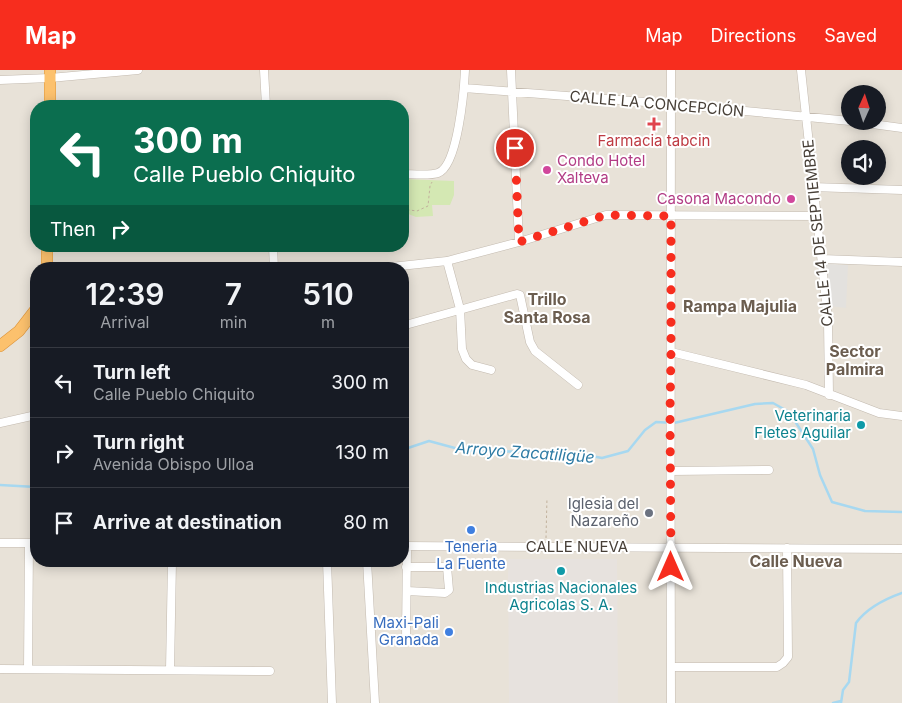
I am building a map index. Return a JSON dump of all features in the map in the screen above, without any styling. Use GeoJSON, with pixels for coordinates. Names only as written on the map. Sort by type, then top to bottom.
{"type":"FeatureCollection","features":[{"type":"Feature","properties":{"kind":"highway"},"geometry":{"type":"LineString","coordinates":[[50,74],[50,100]]}},
{"type":"Feature","properties":{"kind":"highway"},"geometry":{"type":"LineString","coordinates":[[0,346],[18,332],[30,317]]}},
{"type":"Feature","properties":{"kind":"street"},"geometry":{"type":"LineString","coordinates":[[0,80],[50,74],[138,70]]}},
{"type":"Feature","properties":{"kind":"street"},"geometry":{"type":"LineString","coordinates":[[264,70],[266,100]]}},
{"type":"Feature","properties":{"kind":"street"},"geometry":{"type":"LineString","coordinates":[[409,174],[438,173],[447,166],[459,127],[465,70]]}},
{"type":"Feature","properties":{"kind":"street"},"geometry":{"type":"LineString","coordinates":[[511,70],[519,242]]}},
{"type":"Feature","properties":{"kind":"street"},"geometry":{"type":"LineString","coordinates":[[671,70],[671,703]]}},
{"type":"Feature","properties":{"kind":"street","name":"CALLE 14 DE SEPTIEMBRE"},"geometry":{"type":"LineString","coordinates":[[800,70],[828,320],[829,396]]}},
{"type":"Feature","properties":{"kind":"street","name":"CALLE LA CONCEPCIÓN"},"geometry":{"type":"LineString","coordinates":[[464,88],[671,104],[841,120]]}},
{"type":"Feature","properties":{"kind":"street","name":"CALLE LA CONCEPCIÓN"},"geometry":{"type":"LineString","coordinates":[[886,126],[902,128]]}},
{"type":"Feature","properties":{"kind":"street"},"geometry":{"type":"LineString","coordinates":[[812,186],[902,190]]}},
{"type":"Feature","properties":{"kind":"street"},"geometry":{"type":"LineString","coordinates":[[409,265],[447,261],[519,242],[606,215],[816,216]]}},
{"type":"Feature","properties":{"kind":"street"},"geometry":{"type":"LineString","coordinates":[[822,259],[902,262]]}},
{"type":"Feature","properties":{"kind":"street"},"geometry":{"type":"LineString","coordinates":[[447,261],[460,309],[462,349],[466,359],[472,365],[491,370]]}},
{"type":"Feature","properties":{"kind":"street"},"geometry":{"type":"LineString","coordinates":[[409,324],[511,294],[520,295],[530,342],[535,351],[578,385]]}},
{"type":"Feature","properties":{"kind":"street"},"geometry":{"type":"LineString","coordinates":[[671,352],[806,385],[829,396],[879,413],[902,416]]}},
{"type":"Feature","properties":{"kind":"street"},"geometry":{"type":"LineString","coordinates":[[0,423],[30,416]]}},
{"type":"Feature","properties":{"kind":"street"},"geometry":{"type":"LineString","coordinates":[[670,471],[769,470]]}},
{"type":"Feature","properties":{"kind":"street"},"geometry":{"type":"LineString","coordinates":[[0,543],[30,543]]}},
{"type":"Feature","properties":{"kind":"street","name":"CALLE NUEVA"},"geometry":{"type":"LineString","coordinates":[[409,546],[902,549]]}},
{"type":"Feature","properties":{"kind":"street"},"geometry":{"type":"LineString","coordinates":[[671,667],[777,667],[783,663],[788,657],[787,548]]}},
{"type":"Feature","properties":{"kind":"street"},"geometry":{"type":"LineString","coordinates":[[28,669],[32,567]]}},
{"type":"Feature","properties":{"kind":"street"},"geometry":{"type":"LineString","coordinates":[[170,670],[172,567]]}},
{"type":"Feature","properties":{"kind":"street"},"geometry":{"type":"LineString","coordinates":[[327,567],[332,703]]}},
{"type":"Feature","properties":{"kind":"street"},"geometry":{"type":"LineString","coordinates":[[367,567],[375,703]]}},
{"type":"Feature","properties":{"kind":"street"},"geometry":{"type":"LineString","coordinates":[[406,591],[446,593],[449,590],[447,567],[406,567],[406,591],[406,638]]}},
{"type":"Feature","properties":{"kind":"street"},"geometry":{"type":"LineString","coordinates":[[0,669],[270,670]]}},
{"type":"Feature","properties":{"kind":"path"},"geometry":{"type":"LineString","coordinates":[[409,210],[417,211],[428,206],[430,186],[438,173]]}},
{"type":"Feature","properties":{"kind":"path"},"geometry":{"type":"LineString","coordinates":[[546,547],[547,498]]}},
{"type":"Feature","properties":{"kind":"shaded area"},"geometry":{"type":"Polygon","coordinates":[[[0,70],[902,70],[902,703],[0,703],[0,70]]]}},
{"type":"Feature","properties":{"kind":"shaded area"},"geometry":{"type":"Polygon","coordinates":[[[827,264],[848,265],[846,308],[829,306],[827,264]]]}},
{"type":"Feature","properties":{"kind":"shaded area"},"geometry":{"type":"Polygon","coordinates":[[[508,559],[617,559],[618,703],[509,703],[508,559]]]}},
{"type":"Feature","properties":{"kind":"green space"},"geometry":{"type":"Polygon","coordinates":[[[409,179],[454,181],[454,195],[450,205],[432,205],[433,216],[416,217],[409,214],[409,179]]]}},
{"type":"Feature","properties":{"kind":"waterway","name":"Arroyo Zacatiligüe"},"geometry":{"type":"LineString","coordinates":[[409,448],[429,441],[466,451],[541,452],[602,458],[628,451],[645,430],[656,422],[674,423],[755,404],[773,403],[789,412],[813,449],[820,475],[832,502],[865,511],[902,512]]}},
{"type":"Feature","properties":{"kind":"waterway","name":"Arroyo Zacatiligüe"},"geometry":{"type":"LineString","coordinates":[[0,485],[30,487]]}},
{"type":"Feature","properties":{"kind":"waterway"},"geometry":{"type":"LineString","coordinates":[[841,703],[843,690],[849,682],[856,623],[865,613],[877,605],[902,593]]}},
{"type":"Feature","properties":{"kind":"waterway"},"geometry":{"type":"LineString","coordinates":[[833,703],[841,701]]}},
{"type":"Feature","properties":{"kind":"place","name":"Farmacia tabcin"},"geometry":{"type":"Point","coordinates":[654,124]}},
{"type":"Feature","properties":{"kind":"place","name":"Condo Hotel Xalteva"},"geometry":{"type":"Point","coordinates":[547,170]}},
{"type":"Feature","properties":{"kind":"place","name":"Casona Macondo"},"geometry":{"type":"Point","coordinates":[791,199]}},
{"type":"Feature","properties":{"kind":"place","name":"Veterinaria Fletes Aguilar"},"geometry":{"type":"Point","coordinates":[861,425]}},
{"type":"Feature","properties":{"kind":"place","name":"Iglesia del Nazareño"},"geometry":{"type":"Point","coordinates":[649,513]}},
{"type":"Feature","properties":{"kind":"place","name":"Teneria La Fuente"},"geometry":{"type":"Point","coordinates":[471,530]}},
{"type":"Feature","properties":{"kind":"place","name":"Industrias Nacionales Agricolas S. A."},"geometry":{"type":"Point","coordinates":[561,571]}},
{"type":"Feature","properties":{"kind":"place","name":"Maxi-Pali Granada"},"geometry":{"type":"Point","coordinates":[449,632]}},
{"type":"Feature","properties":{"kind":"district","name":"Rampa Majulia"},"geometry":{"type":"Point","coordinates":[740,306]}},
{"type":"Feature","properties":{"kind":"district","name":"Trillo Santa Rosa"},"geometry":{"type":"Point","coordinates":[547,308]}},
{"type":"Feature","properties":{"kind":"district","name":"Sector Palmira"},"geometry":{"type":"Point","coordinates":[855,360]}},
{"type":"Feature","properties":{"kind":"district","name":"Calle Nueva"},"geometry":{"type":"Point","coordinates":[796,561]}},
{"type":"Feature","properties":{"kind":"route"},"geometry":{"type":"LineString","coordinates":[[515,148],[519,242],[606,215],[671,216],[671,567]]}}]}
